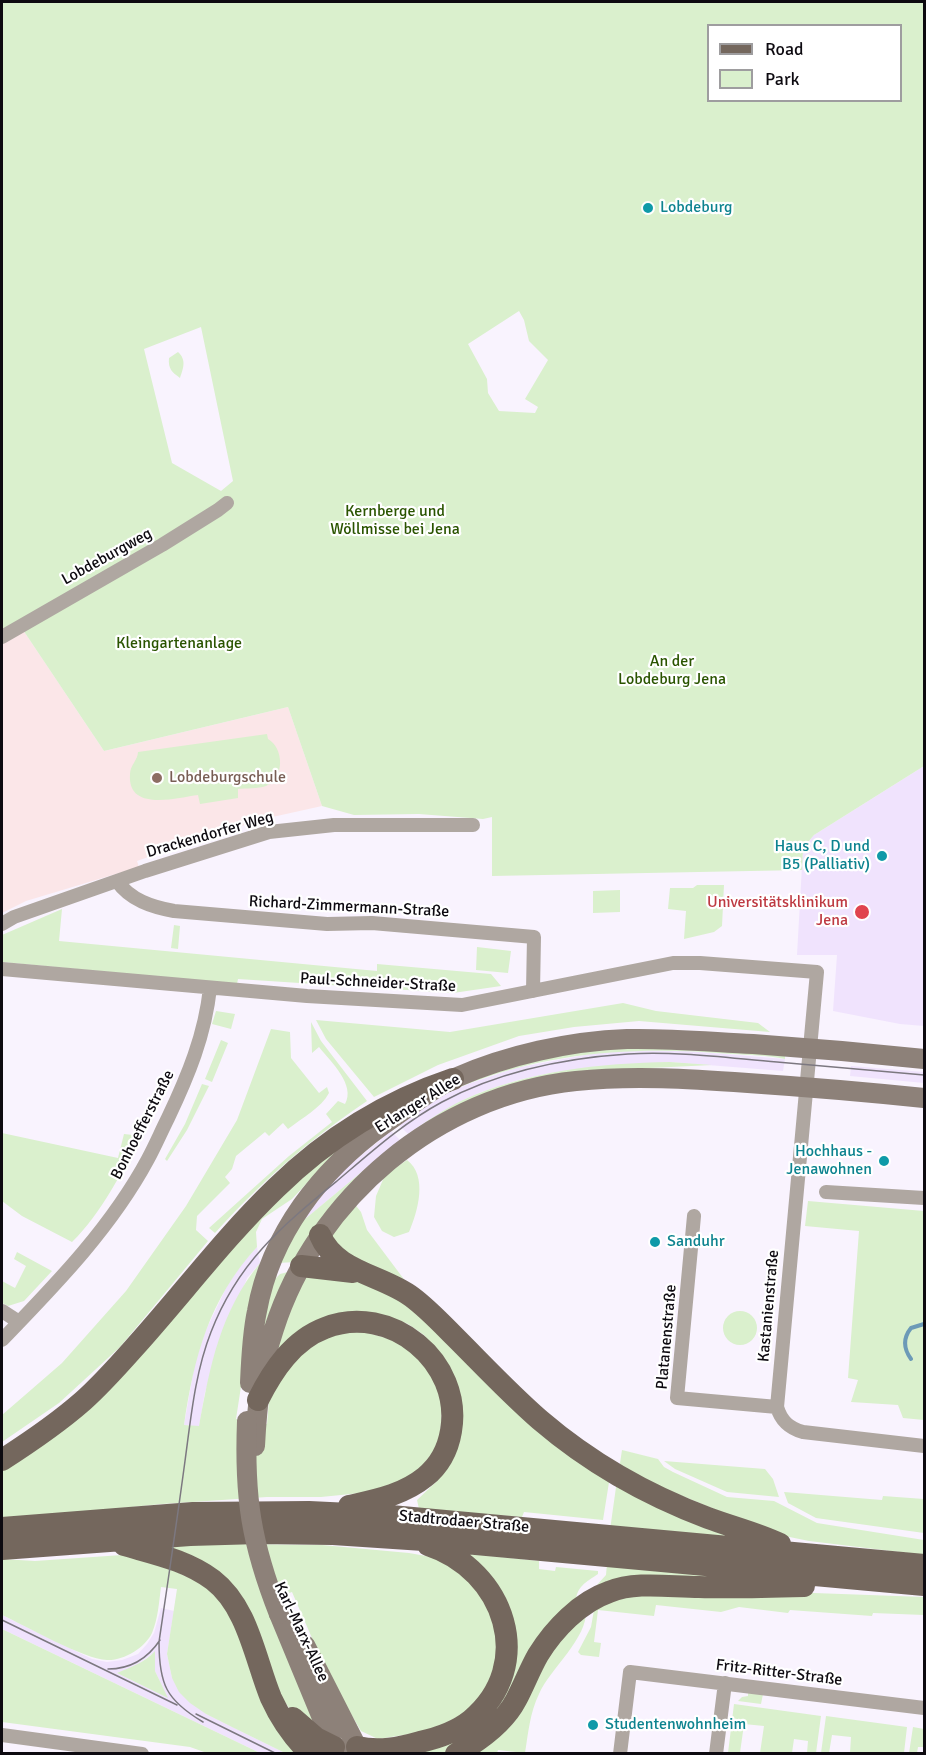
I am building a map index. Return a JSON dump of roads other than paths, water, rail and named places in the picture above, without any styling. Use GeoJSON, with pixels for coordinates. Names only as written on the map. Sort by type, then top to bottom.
{"type":"FeatureCollection","features":[{"type":"Feature","properties":{"kind":"main road","name":"Erlanger Allee"},"geometry":{"type":"LineString","coordinates":[[254,1514],[246,1471],[252,1422],[254,1328],[268,1271],[295,1215],[328,1172],[372,1133],[453,1079],[512,1059],[572,1045],[645,1039],[686,1040],[810,1048],[924,1059]]}},
{"type":"Feature","properties":{"kind":"main road","name":"Erlanger Allee"},"geometry":{"type":"LineString","coordinates":[[252,1422],[263,1370],[285,1298],[320,1235],[356,1191],[411,1144],[469,1110],[521,1092],[575,1081],[633,1078],[675,1078],[806,1087],[924,1098]]}},
{"type":"Feature","properties":{"kind":"main road"},"geometry":{"type":"LineString","coordinates":[[2,1460],[54,1425],[104,1381],[248,1215],[301,1165],[326,1145],[385,1107],[453,1079]]}},
{"type":"Feature","properties":{"kind":"main road"},"geometry":{"type":"LineString","coordinates":[[320,1235],[331,1253],[364,1274],[400,1289],[424,1306],[541,1420],[574,1447],[646,1491],[708,1518],[761,1536],[801,1553]]}},
{"type":"Feature","properties":{"kind":"main road"},"geometry":{"type":"LineString","coordinates":[[268,1271],[301,1266],[364,1274]]}},
{"type":"Feature","properties":{"kind":"main road"},"geometry":{"type":"LineString","coordinates":[[258,1400],[272,1373],[293,1348],[313,1334],[338,1324],[366,1323],[401,1332],[425,1350],[442,1373],[451,1399],[452,1427],[444,1456],[435,1468],[410,1487],[384,1498],[309,1512]]}},
{"type":"Feature","properties":{"kind":"main road","name":"Stadtrodaer Straße"},"geometry":{"type":"LineString","coordinates":[[2,1528],[193,1513],[309,1512],[391,1516],[924,1565]]}},
{"type":"Feature","properties":{"kind":"main road","name":"Karl-Marx-Allee"},"geometry":{"type":"LineString","coordinates":[[254,1514],[258,1557],[346,1751]]}},
{"type":"Feature","properties":{"kind":"main road","name":"Stadtrodaer Straße"},"geometry":{"type":"LineString","coordinates":[[2,1549],[190,1535],[333,1534],[924,1585]]}},
{"type":"Feature","properties":{"kind":"main road"},"geometry":{"type":"LineString","coordinates":[[105,1540],[184,1563],[214,1581],[237,1610],[271,1698],[281,1717],[310,1754]]}},
{"type":"Feature","properties":{"kind":"main road"},"geometry":{"type":"LineString","coordinates":[[263,1675],[286,1711],[297,1723],[316,1738],[346,1751],[397,1748],[457,1730],[470,1720],[483,1708],[501,1677],[506,1656],[506,1638],[499,1607],[482,1579],[464,1563],[435,1547],[413,1540]]}},
{"type":"Feature","properties":{"kind":"main road"},"geometry":{"type":"LineString","coordinates":[[456,1754],[490,1731],[505,1717],[539,1654],[569,1617],[597,1597],[610,1591],[632,1586],[742,1588],[812,1586],[855,1579]]}},
{"type":"Feature","properties":{"kind":"street","name":"Lobdeburgweg"},"geometry":{"type":"LineString","coordinates":[[2,637],[162,545],[227,503]]}},
{"type":"Feature","properties":{"kind":"street","name":"Drackendorfer Weg"},"geometry":{"type":"LineString","coordinates":[[2,924],[14,917],[117,881],[269,832],[334,825],[473,825]]}},
{"type":"Feature","properties":{"kind":"street","name":"Richard-Zimmermann-Straße"},"geometry":{"type":"LineString","coordinates":[[117,881],[135,898],[157,908],[174,911],[327,924],[372,922],[534,937],[533,991]]}},
{"type":"Feature","properties":{"kind":"street","name":"Paul-Schneider-Straße"},"geometry":{"type":"LineString","coordinates":[[2,969],[210,988],[441,1005],[462,1005],[674,963],[817,972],[810,1048]]}},
{"type":"Feature","properties":{"kind":"street","name":"Bonhoefferstraße"},"geometry":{"type":"LineString","coordinates":[[2,1340],[64,1275],[96,1237],[148,1160],[188,1076],[203,1032],[210,988]]}},
{"type":"Feature","properties":{"kind":"street","name":"Kastanienstraße"},"geometry":{"type":"LineString","coordinates":[[777,1407],[810,1048]]}},
{"type":"Feature","properties":{"kind":"street"},"geometry":{"type":"LineString","coordinates":[[826,1192],[924,1198]]}},
{"type":"Feature","properties":{"kind":"street","name":"Platanenstraße"},"geometry":{"type":"LineString","coordinates":[[694,1216],[677,1398],[777,1407]]}},
{"type":"Feature","properties":{"kind":"street"},"geometry":{"type":"LineString","coordinates":[[2,1311],[19,1322]]}},
{"type":"Feature","properties":{"kind":"street"},"geometry":{"type":"LineString","coordinates":[[777,1407],[779,1415],[787,1425],[803,1432],[924,1446]]}},
{"type":"Feature","properties":{"kind":"street","name":"Fritz-Ritter-Straße"},"geometry":{"type":"LineString","coordinates":[[620,1754],[630,1672],[924,1708]]}},
{"type":"Feature","properties":{"kind":"street"},"geometry":{"type":"LineString","coordinates":[[716,1754],[725,1683]]}},
{"type":"Feature","properties":{"kind":"street"},"geometry":{"type":"LineString","coordinates":[[2,1735],[83,1749],[142,1754]]}},
{"type":"Feature","properties":{"kind":"waterway"},"geometry":{"type":"LineString","coordinates":[[911,1359],[905,1347],[906,1336],[911,1328],[924,1324]]}},
{"type":"Feature","properties":{"kind":"tram line"},"geometry":{"type":"LineString","coordinates":[[203,1722],[190,1714],[167,1690],[159,1657],[159,1642],[194,1395],[211,1332],[234,1285],[263,1248],[297,1214],[387,1139],[428,1110],[463,1091],[532,1068],[604,1056],[665,1053],[924,1075]]}},
{"type":"Feature","properties":{"kind":"tram line"},"geometry":{"type":"LineString","coordinates":[[2,1620],[177,1705]]}},
{"type":"Feature","properties":{"kind":"tram line"},"geometry":{"type":"LineString","coordinates":[[108,1669],[131,1665],[150,1652],[160,1640]]}},
{"type":"Feature","properties":{"kind":"tram line"},"geometry":{"type":"LineString","coordinates":[[196,1714],[277,1754]]}},
{"type":"Feature","properties":{"kind":"place","name":"Lobdeburg"},"geometry":{"type":"Point","coordinates":[648,208]}},
{"type":"Feature","properties":{"kind":"place","name":"Lobdeburgschule"},"geometry":{"type":"Point","coordinates":[157,778]}},
{"type":"Feature","properties":{"kind":"place","name":"Haus C, D und B5 (Palliativ)"},"geometry":{"type":"Point","coordinates":[882,856]}},
{"type":"Feature","properties":{"kind":"place","name":"Universitätsklinikum Jena"},"geometry":{"type":"Point","coordinates":[862,912]}},
{"type":"Feature","properties":{"kind":"place","name":"Hochhaus - Jenawohnen"},"geometry":{"type":"Point","coordinates":[884,1161]}},
{"type":"Feature","properties":{"kind":"place","name":"Sanduhr"},"geometry":{"type":"Point","coordinates":[655,1242]}},
{"type":"Feature","properties":{"kind":"place","name":"Studentenwohnheim"},"geometry":{"type":"Point","coordinates":[593,1725]}},
{"type":"Feature","properties":{"kind":"park label","name":"Kernberge und Wöllmisse bei Jena"},"geometry":{"type":"Point","coordinates":[395,521]}},
{"type":"Feature","properties":{"kind":"park label","name":"Kleingartenanlage"},"geometry":{"type":"Point","coordinates":[179,644]}},
{"type":"Feature","properties":{"kind":"park label","name":"An der Lobdeburg Jena"},"geometry":{"type":"Point","coordinates":[672,671]}}]}
